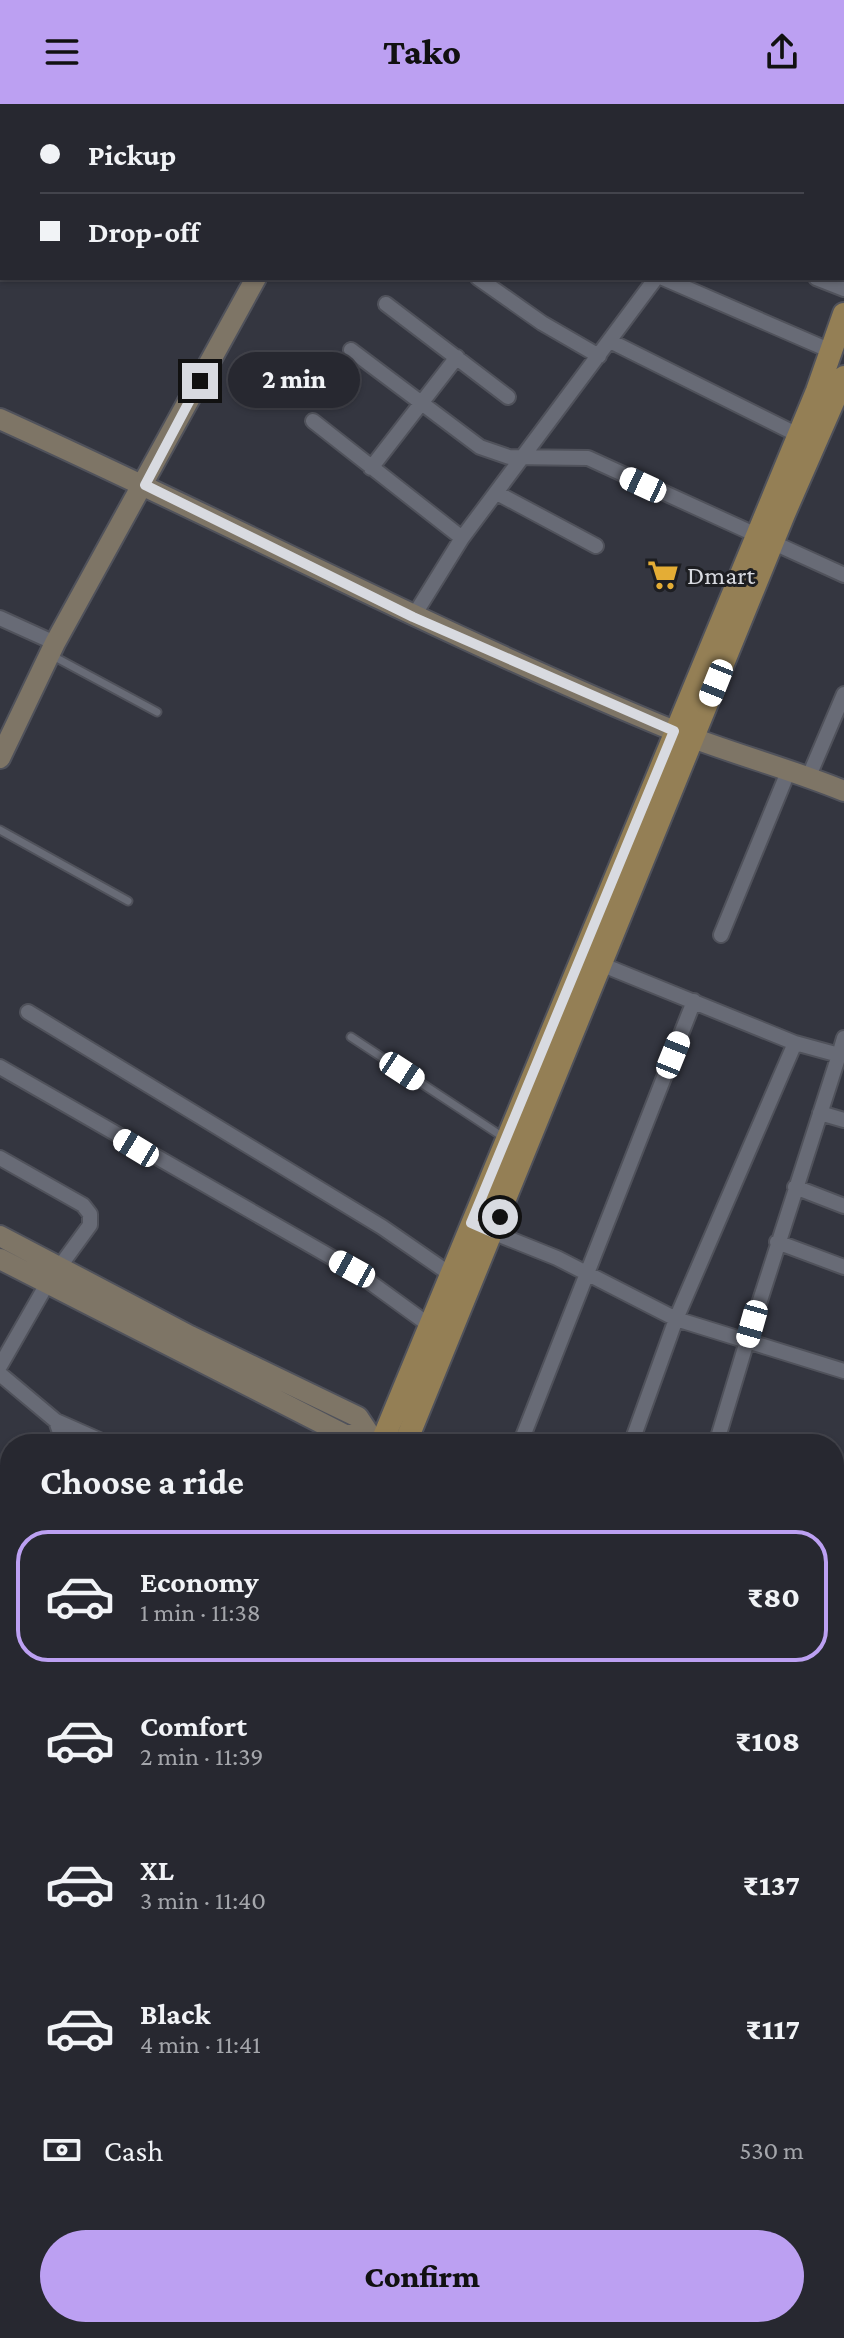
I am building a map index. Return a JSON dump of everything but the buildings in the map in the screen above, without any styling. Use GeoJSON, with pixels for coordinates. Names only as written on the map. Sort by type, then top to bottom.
{"type":"FeatureCollection","features":[{"type":"Feature","properties":{"kind":"main road"},"geometry":{"type":"LineString","coordinates":[[397,1434],[429,1325],[506,1139],[591,960],[764,541],[798,435],[844,314]]}},
{"type":"Feature","properties":{"kind":"main road"},"geometry":{"type":"LineString","coordinates":[[764,541],[839,404],[844,377]]}},
{"type":"Feature","properties":{"kind":"main road"},"geometry":{"type":"LineString","coordinates":[[398,1434],[494,1233],[527,1150],[591,960]]}},
{"type":"Feature","properties":{"kind":"street"},"geometry":{"type":"LineString","coordinates":[[2,747],[52,649],[145,485],[255,280]]}},
{"type":"Feature","properties":{"kind":"street"},"geometry":{"type":"LineString","coordinates":[[481,280],[542,323],[599,356]]}},
{"type":"Feature","properties":{"kind":"street"},"geometry":{"type":"LineString","coordinates":[[413,617],[462,538],[527,456],[655,280]]}},
{"type":"Feature","properties":{"kind":"street"},"geometry":{"type":"LineString","coordinates":[[668,280],[831,351]]}},
{"type":"Feature","properties":{"kind":"street"},"geometry":{"type":"LineString","coordinates":[[821,280],[844,289]]}},
{"type":"Feature","properties":{"kind":"street"},"geometry":{"type":"LineString","coordinates":[[386,304],[508,397]]}},
{"type":"Feature","properties":{"kind":"street"},"geometry":{"type":"LineString","coordinates":[[610,341],[798,435]]}},
{"type":"Feature","properties":{"kind":"street"},"geometry":{"type":"LineString","coordinates":[[351,350],[480,447],[509,457],[588,458],[844,575]]}},
{"type":"Feature","properties":{"kind":"street"},"geometry":{"type":"LineString","coordinates":[[371,468],[457,357]]}},
{"type":"Feature","properties":{"kind":"street"},"geometry":{"type":"LineString","coordinates":[[0,419],[145,485],[413,617],[684,734],[844,791]]}},
{"type":"Feature","properties":{"kind":"street"},"geometry":{"type":"LineString","coordinates":[[313,421],[462,538]]}},
{"type":"Feature","properties":{"kind":"street"},"geometry":{"type":"LineString","coordinates":[[497,493],[596,546]]}},
{"type":"Feature","properties":{"kind":"street"},"geometry":{"type":"LineString","coordinates":[[0,618],[52,649]]}},
{"type":"Feature","properties":{"kind":"street"},"geometry":{"type":"LineString","coordinates":[[809,776],[844,694]]}},
{"type":"Feature","properties":{"kind":"street"},"geometry":{"type":"LineString","coordinates":[[721,935],[788,772]]}},
{"type":"Feature","properties":{"kind":"street"},"geometry":{"type":"LineString","coordinates":[[591,960],[795,1043],[839,1055]]}},
{"type":"Feature","properties":{"kind":"street"},"geometry":{"type":"LineString","coordinates":[[524,1434],[694,1001]]}},
{"type":"Feature","properties":{"kind":"street"},"geometry":{"type":"LineString","coordinates":[[28,1012],[382,1227],[450,1274]]}},
{"type":"Feature","properties":{"kind":"street"},"geometry":{"type":"LineString","coordinates":[[719,1434],[777,1242],[844,1038]]}},
{"type":"Feature","properties":{"kind":"street"},"geometry":{"type":"LineString","coordinates":[[635,1434],[676,1319],[795,1043]]}},
{"type":"Feature","properties":{"kind":"street"},"geometry":{"type":"LineString","coordinates":[[0,1067],[352,1269],[429,1325]]}},
{"type":"Feature","properties":{"kind":"street"},"geometry":{"type":"LineString","coordinates":[[820,1113],[844,1120]]}},
{"type":"Feature","properties":{"kind":"street"},"geometry":{"type":"LineString","coordinates":[[0,1158],[83,1205],[90,1214],[90,1225],[53,1276],[0,1366]]}},
{"type":"Feature","properties":{"kind":"street"},"geometry":{"type":"LineString","coordinates":[[795,1187],[844,1206]]}},
{"type":"Feature","properties":{"kind":"street"},"geometry":{"type":"LineString","coordinates":[[471,1223],[586,1273],[676,1319],[844,1371]]}},
{"type":"Feature","properties":{"kind":"street"},"geometry":{"type":"LineString","coordinates":[[0,1236],[53,1276],[343,1434]]}},
{"type":"Feature","properties":{"kind":"street"},"geometry":{"type":"LineString","coordinates":[[777,1242],[844,1267]]}},
{"type":"Feature","properties":{"kind":"street"},"geometry":{"type":"LineString","coordinates":[[0,1259],[53,1276]]}},
{"type":"Feature","properties":{"kind":"street"},"geometry":{"type":"LineString","coordinates":[[0,1374],[56,1421],[85,1434]]}},
{"type":"Feature","properties":{"kind":"street"},"geometry":{"type":"LineString","coordinates":[[56,1421],[61,1434]]}},
{"type":"Feature","properties":{"kind":"lane"},"geometry":{"type":"LineString","coordinates":[[52,649],[157,712]]}},
{"type":"Feature","properties":{"kind":"lane"},"geometry":{"type":"LineString","coordinates":[[0,830],[128,901]]}},
{"type":"Feature","properties":{"kind":"lane"},"geometry":{"type":"LineString","coordinates":[[351,1037],[527,1150]]}},
{"type":"Feature","properties":{"kind":"place","name":"Dmart"},"geometry":{"type":"Point","coordinates":[663,575]}},
{"type":"Feature","properties":{"kind":"route"},"geometry":{"type":"LineString","coordinates":[[200,381],[145,485],[413,617],[674,731],[471,1223],[494,1233],[500,1217]]}}]}
